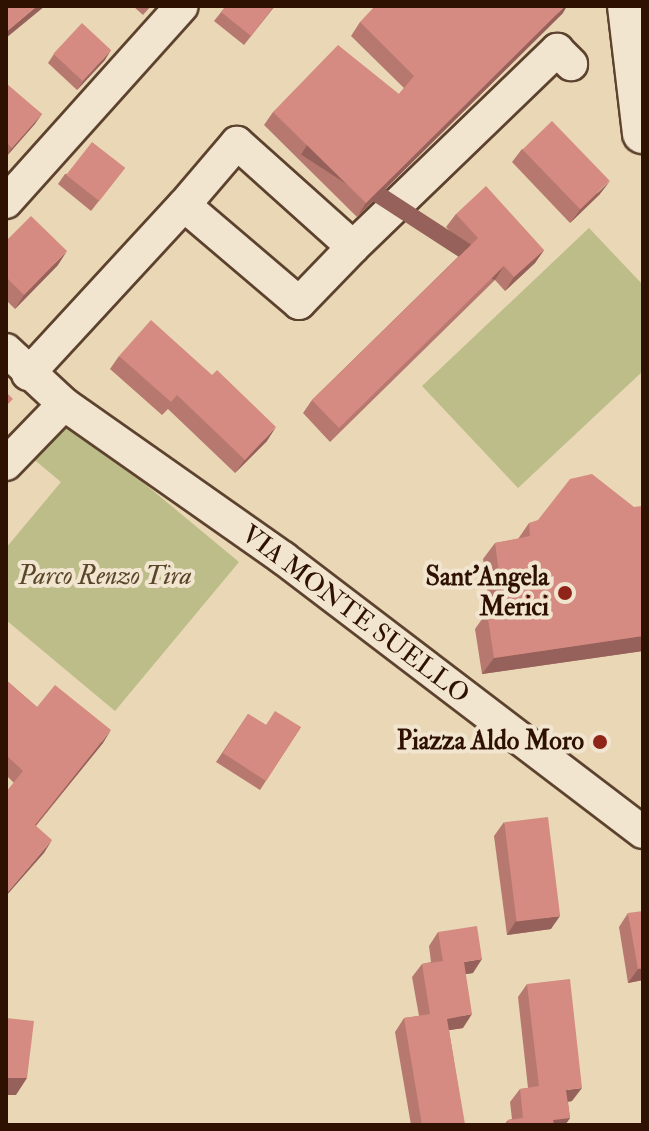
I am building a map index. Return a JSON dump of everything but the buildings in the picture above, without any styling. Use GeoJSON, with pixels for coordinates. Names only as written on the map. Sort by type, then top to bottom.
{"type":"FeatureCollection","features":[{"type":"Feature","properties":{"kind":"street"},"geometry":{"type":"LineString","coordinates":[[6,202],[182,6]]}},
{"type":"Feature","properties":{"kind":"street"},"geometry":{"type":"LineString","coordinates":[[628,6],[643,133]]}},
{"type":"Feature","properties":{"kind":"street"},"geometry":{"type":"LineString","coordinates":[[634,62],[643,24]]}},
{"type":"Feature","properties":{"kind":"street"},"geometry":{"type":"LineString","coordinates":[[184,205],[299,303],[557,50],[571,64]]}},
{"type":"Feature","properties":{"kind":"street"},"geometry":{"type":"LineString","coordinates":[[28,374],[237,143],[353,247]]}},
{"type":"Feature","properties":{"kind":"street","name":"VIA MONTE SUELLO"},"geometry":{"type":"LineString","coordinates":[[6,350],[28,374],[64,404],[283,558],[643,832]]}},
{"type":"Feature","properties":{"kind":"street"},"geometry":{"type":"LineString","coordinates":[[6,464],[64,404]]}},
{"type":"Feature","properties":{"kind":"green space"},"geometry":{"type":"Polygon","coordinates":[[[589,228],[643,285],[643,371],[518,488],[422,386],[589,228]]]}},
{"type":"Feature","properties":{"kind":"green space","name":"Parco Renzo Tira"},"geometry":{"type":"Polygon","coordinates":[[[64,417],[239,562],[115,711],[6,620],[6,548],[61,482],[31,457],[64,417]]]}},
{"type":"Feature","properties":{"kind":"place","name":"Sant'Angela Merici"},"geometry":{"type":"Point","coordinates":[565,593]}},
{"type":"Feature","properties":{"kind":"place","name":"Piazza Aldo Moro"},"geometry":{"type":"Point","coordinates":[600,742]}}]}
